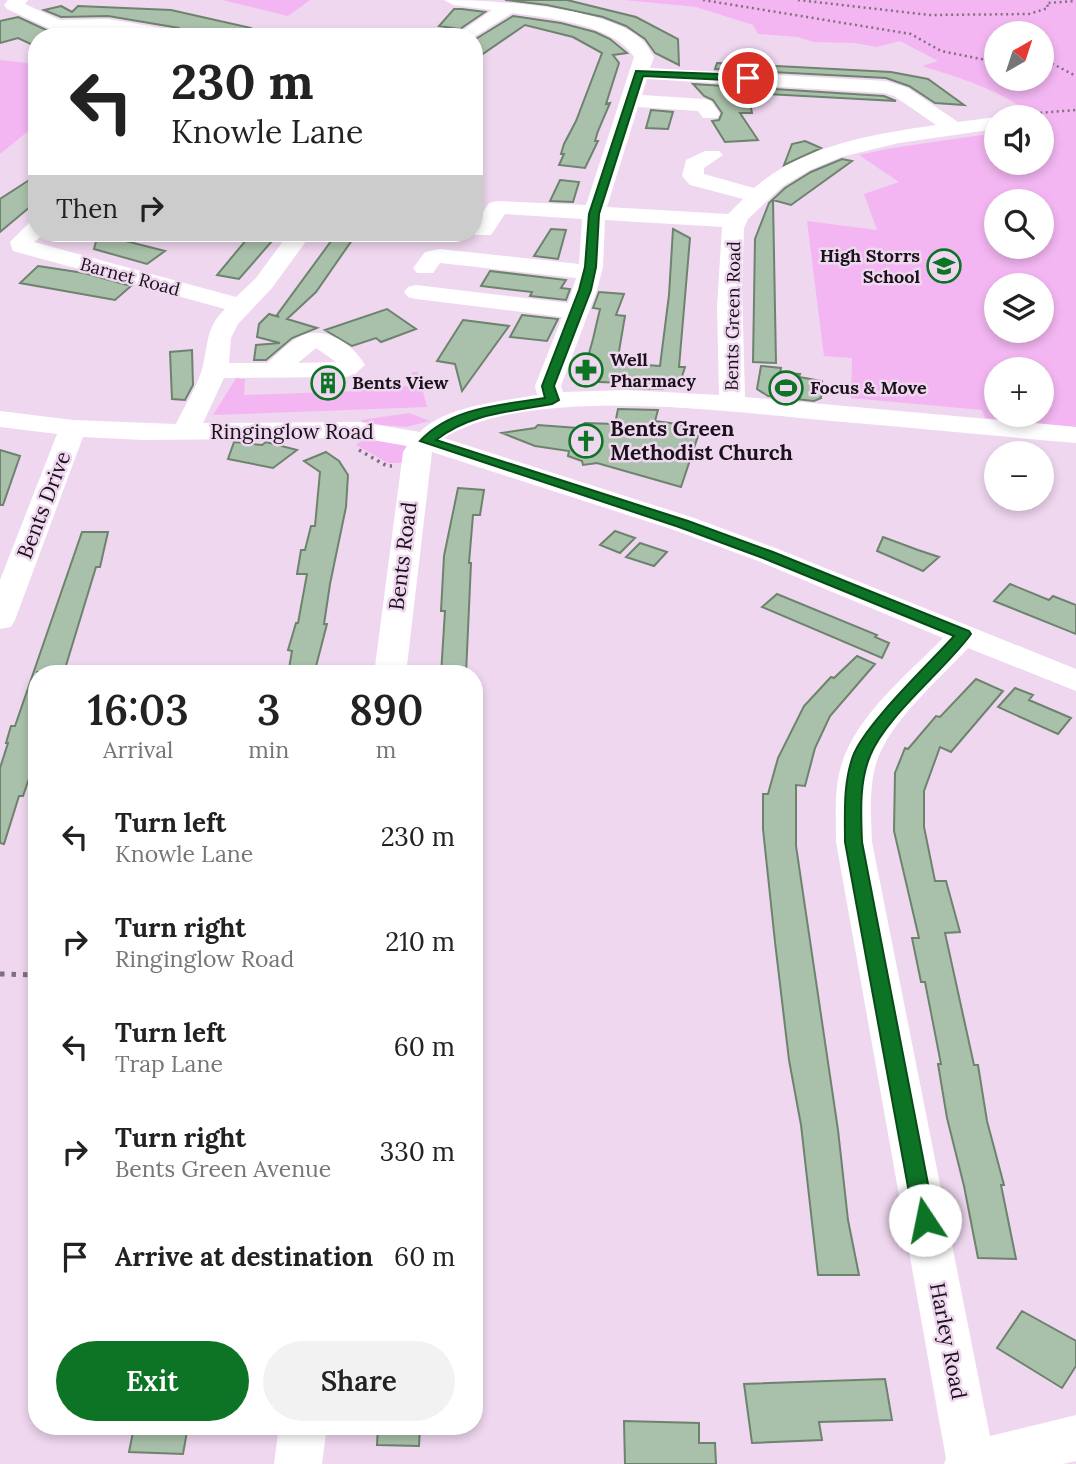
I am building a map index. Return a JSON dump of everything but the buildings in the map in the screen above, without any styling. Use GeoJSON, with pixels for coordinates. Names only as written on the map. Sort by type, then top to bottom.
{"type":"FeatureCollection","features":[{"type":"Feature","properties":{"kind":"street"},"geometry":{"type":"LineString","coordinates":[[19,0],[13,5],[57,26],[108,24],[130,28]]}},
{"type":"Feature","properties":{"kind":"street"},"geometry":{"type":"LineString","coordinates":[[453,0],[569,17],[630,38],[643,50],[644,57],[594,214],[589,272],[578,312],[548,386],[552,400]]}},
{"type":"Feature","properties":{"kind":"street"},"geometry":{"type":"LineString","coordinates":[[476,28],[509,7]]}},
{"type":"Feature","properties":{"kind":"street"},"geometry":{"type":"LineString","coordinates":[[639,73],[877,85],[901,92],[955,129]]}},
{"type":"Feature","properties":{"kind":"street"},"geometry":{"type":"LineString","coordinates":[[630,100],[704,105],[710,114]]}},
{"type":"Feature","properties":{"kind":"street","name":"Bents Green Road"},"geometry":{"type":"LineString","coordinates":[[732,404],[730,267],[734,221],[758,196],[793,170],[826,156],[865,145],[984,125]]}},
{"type":"Feature","properties":{"kind":"street"},"geometry":{"type":"LineString","coordinates":[[712,155],[694,165],[693,176],[709,184],[758,196]]}},
{"type":"Feature","properties":{"kind":"street"},"geometry":{"type":"LineString","coordinates":[[483,230],[497,208],[503,207],[734,221]]}},
{"type":"Feature","properties":{"kind":"street","name":"Barnet Road"},"geometry":{"type":"LineString","coordinates":[[44,242],[240,306]]}},
{"type":"Feature","properties":{"kind":"street"},"geometry":{"type":"LineString","coordinates":[[186,432],[215,370],[219,338],[227,321],[264,283],[294,242]]}},
{"type":"Feature","properties":{"kind":"street"},"geometry":{"type":"LineString","coordinates":[[425,268],[433,257],[440,256],[589,272]]}},
{"type":"Feature","properties":{"kind":"street"},"geometry":{"type":"LineString","coordinates":[[416,292],[578,312]]}},
{"type":"Feature","properties":{"kind":"street"},"geometry":{"type":"LineString","coordinates":[[215,370],[273,371]]}},
{"type":"Feature","properties":{"kind":"street"},"geometry":{"type":"LineString","coordinates":[[420,453],[451,422],[475,414],[552,400],[627,398],[732,404],[1076,435]]}},
{"type":"Feature","properties":{"kind":"street","name":"Ringinglow Road"},"geometry":{"type":"LineString","coordinates":[[0,419],[73,428],[186,432],[346,429],[420,453],[684,524],[768,555],[1076,681]]}},
{"type":"Feature","properties":{"kind":"street","name":"Bents Drive"},"geometry":{"type":"LineString","coordinates":[[0,620],[73,428]]}},
{"type":"Feature","properties":{"kind":"street","name":"Bents Road"},"geometry":{"type":"LineString","coordinates":[[391,665],[420,453]]}},
{"type":"Feature","properties":{"kind":"street","name":"Harley Road"},"geometry":{"type":"LineString","coordinates":[[964,634],[881,726],[862,755],[853,797],[854,842],[970,1464]]}},
{"type":"Feature","properties":{"kind":"street"},"geometry":{"type":"LineString","coordinates":[[298,1464],[302,1435]]}},
{"type":"Feature","properties":{"kind":"street"},"geometry":{"type":"LineString","coordinates":[[970,1464],[1076,1438]]}},
{"type":"Feature","properties":{"kind":"path"},"geometry":{"type":"LineString","coordinates":[[703,0],[911,34],[941,51],[984,60]]}},
{"type":"Feature","properties":{"kind":"path"},"geometry":{"type":"LineString","coordinates":[[798,0],[930,15],[1028,14],[1048,8],[1047,3],[1076,1]]}},
{"type":"Feature","properties":{"kind":"path"},"geometry":{"type":"LineString","coordinates":[[1054,65],[1076,76]]}},
{"type":"Feature","properties":{"kind":"path"},"geometry":{"type":"LineString","coordinates":[[1054,112],[1076,110]]}},
{"type":"Feature","properties":{"kind":"path"},"geometry":{"type":"LineString","coordinates":[[346,429],[341,438],[387,466],[420,453]]}},
{"type":"Feature","properties":{"kind":"path"},"geometry":{"type":"LineString","coordinates":[[0,974],[28,975]]}},
{"type":"Feature","properties":{"kind":"shaded area"},"geometry":{"type":"Polygon","coordinates":[[[222,0],[310,0],[288,16],[222,0]]]}},
{"type":"Feature","properties":{"kind":"shaded area","name":"High Storrs School"},"geometry":{"type":"Polygon","coordinates":[[[624,0],[1076,0],[1076,427],[1054,425],[1054,357],[984,357],[984,415],[982,410],[851,398],[852,358],[824,356],[807,221],[877,230],[864,194],[899,182],[859,155],[892,148],[984,135],[984,175],[1054,175],[1054,105],[1018,105],[992,91],[1054,91],[1054,21],[984,21],[984,87],[922,66],[938,61],[900,41],[876,47],[855,43],[813,42],[798,37],[758,34],[753,25],[696,7],[624,0]]]}},
{"type":"Feature","properties":{"kind":"shaded area"},"geometry":{"type":"Polygon","coordinates":[[[0,60],[28,63],[28,131],[0,154],[0,60]]]}},
{"type":"Feature","properties":{"kind":"shaded area"},"geometry":{"type":"Polygon","coordinates":[[[412,372],[418,372],[427,407],[213,415],[238,375],[240,379],[245,379],[244,395],[359,391],[359,388],[412,386],[412,372]]]}},
{"type":"Feature","properties":{"kind":"shaded area"},"geometry":{"type":"Polygon","coordinates":[[[409,413],[430,421],[406,427],[361,423],[362,420],[409,413]]]}},
{"type":"Feature","properties":{"kind":"shaded area"},"geometry":{"type":"Polygon","coordinates":[[[368,435],[397,440],[409,448],[409,463],[388,463],[356,445],[368,435]]]}},
{"type":"Feature","properties":{"kind":"place","name":"High Storrs School"},"geometry":{"type":"Point","coordinates":[944,266]}},
{"type":"Feature","properties":{"kind":"place","name":"Well Pharmacy"},"geometry":{"type":"Point","coordinates":[586,370]}},
{"type":"Feature","properties":{"kind":"place","name":"Bents View"},"geometry":{"type":"Point","coordinates":[328,383]}},
{"type":"Feature","properties":{"kind":"place","name":"Focus & Move"},"geometry":{"type":"Point","coordinates":[786,388]}},
{"type":"Feature","properties":{"kind":"place","name":"Bents Green Methodist Church"},"geometry":{"type":"Point","coordinates":[586,441]}},
{"type":"Feature","properties":{"kind":"route"},"geometry":{"type":"LineString","coordinates":[[748,78],[639,73],[594,214],[591,267],[585,290],[548,386],[552,400],[475,414],[451,422],[426,441],[684,524],[964,634],[881,726],[862,755],[853,797],[854,842],[925,1220]]}}]}
